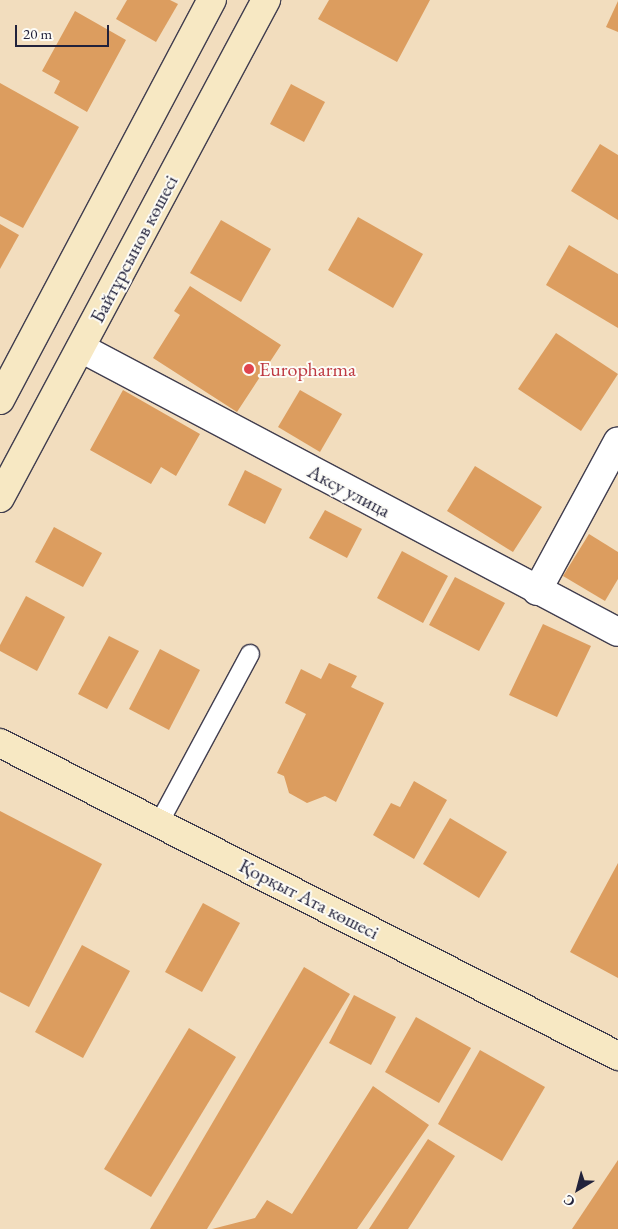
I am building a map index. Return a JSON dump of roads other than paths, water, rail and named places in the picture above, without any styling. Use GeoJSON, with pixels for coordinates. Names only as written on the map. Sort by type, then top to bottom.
{"type":"FeatureCollection","features":[{"type":"Feature","properties":{"kind":"main road"},"geometry":{"type":"LineString","coordinates":[[0,400],[212,0]]}},
{"type":"Feature","properties":{"kind":"main road","name":"Байтұрсынов көшесі"},"geometry":{"type":"LineString","coordinates":[[0,498],[266,0]]}},
{"type":"Feature","properties":{"kind":"main road","name":"Қорқыт Ата көшесі"},"geometry":{"type":"LineString","coordinates":[[0,743],[618,1056]]}},
{"type":"Feature","properties":{"kind":"street","name":"Аксу улица"},"geometry":{"type":"LineString","coordinates":[[81,348],[537,591],[618,632]]}},
{"type":"Feature","properties":{"kind":"street"},"geometry":{"type":"LineString","coordinates":[[537,591],[618,441]]}},
{"type":"Feature","properties":{"kind":"lane"},"geometry":{"type":"LineString","coordinates":[[159,823],[250,654]]}},
{"type":"Feature","properties":{"kind":"place","name":"Europharma"},"geometry":{"type":"Point","coordinates":[249,369]}}]}
